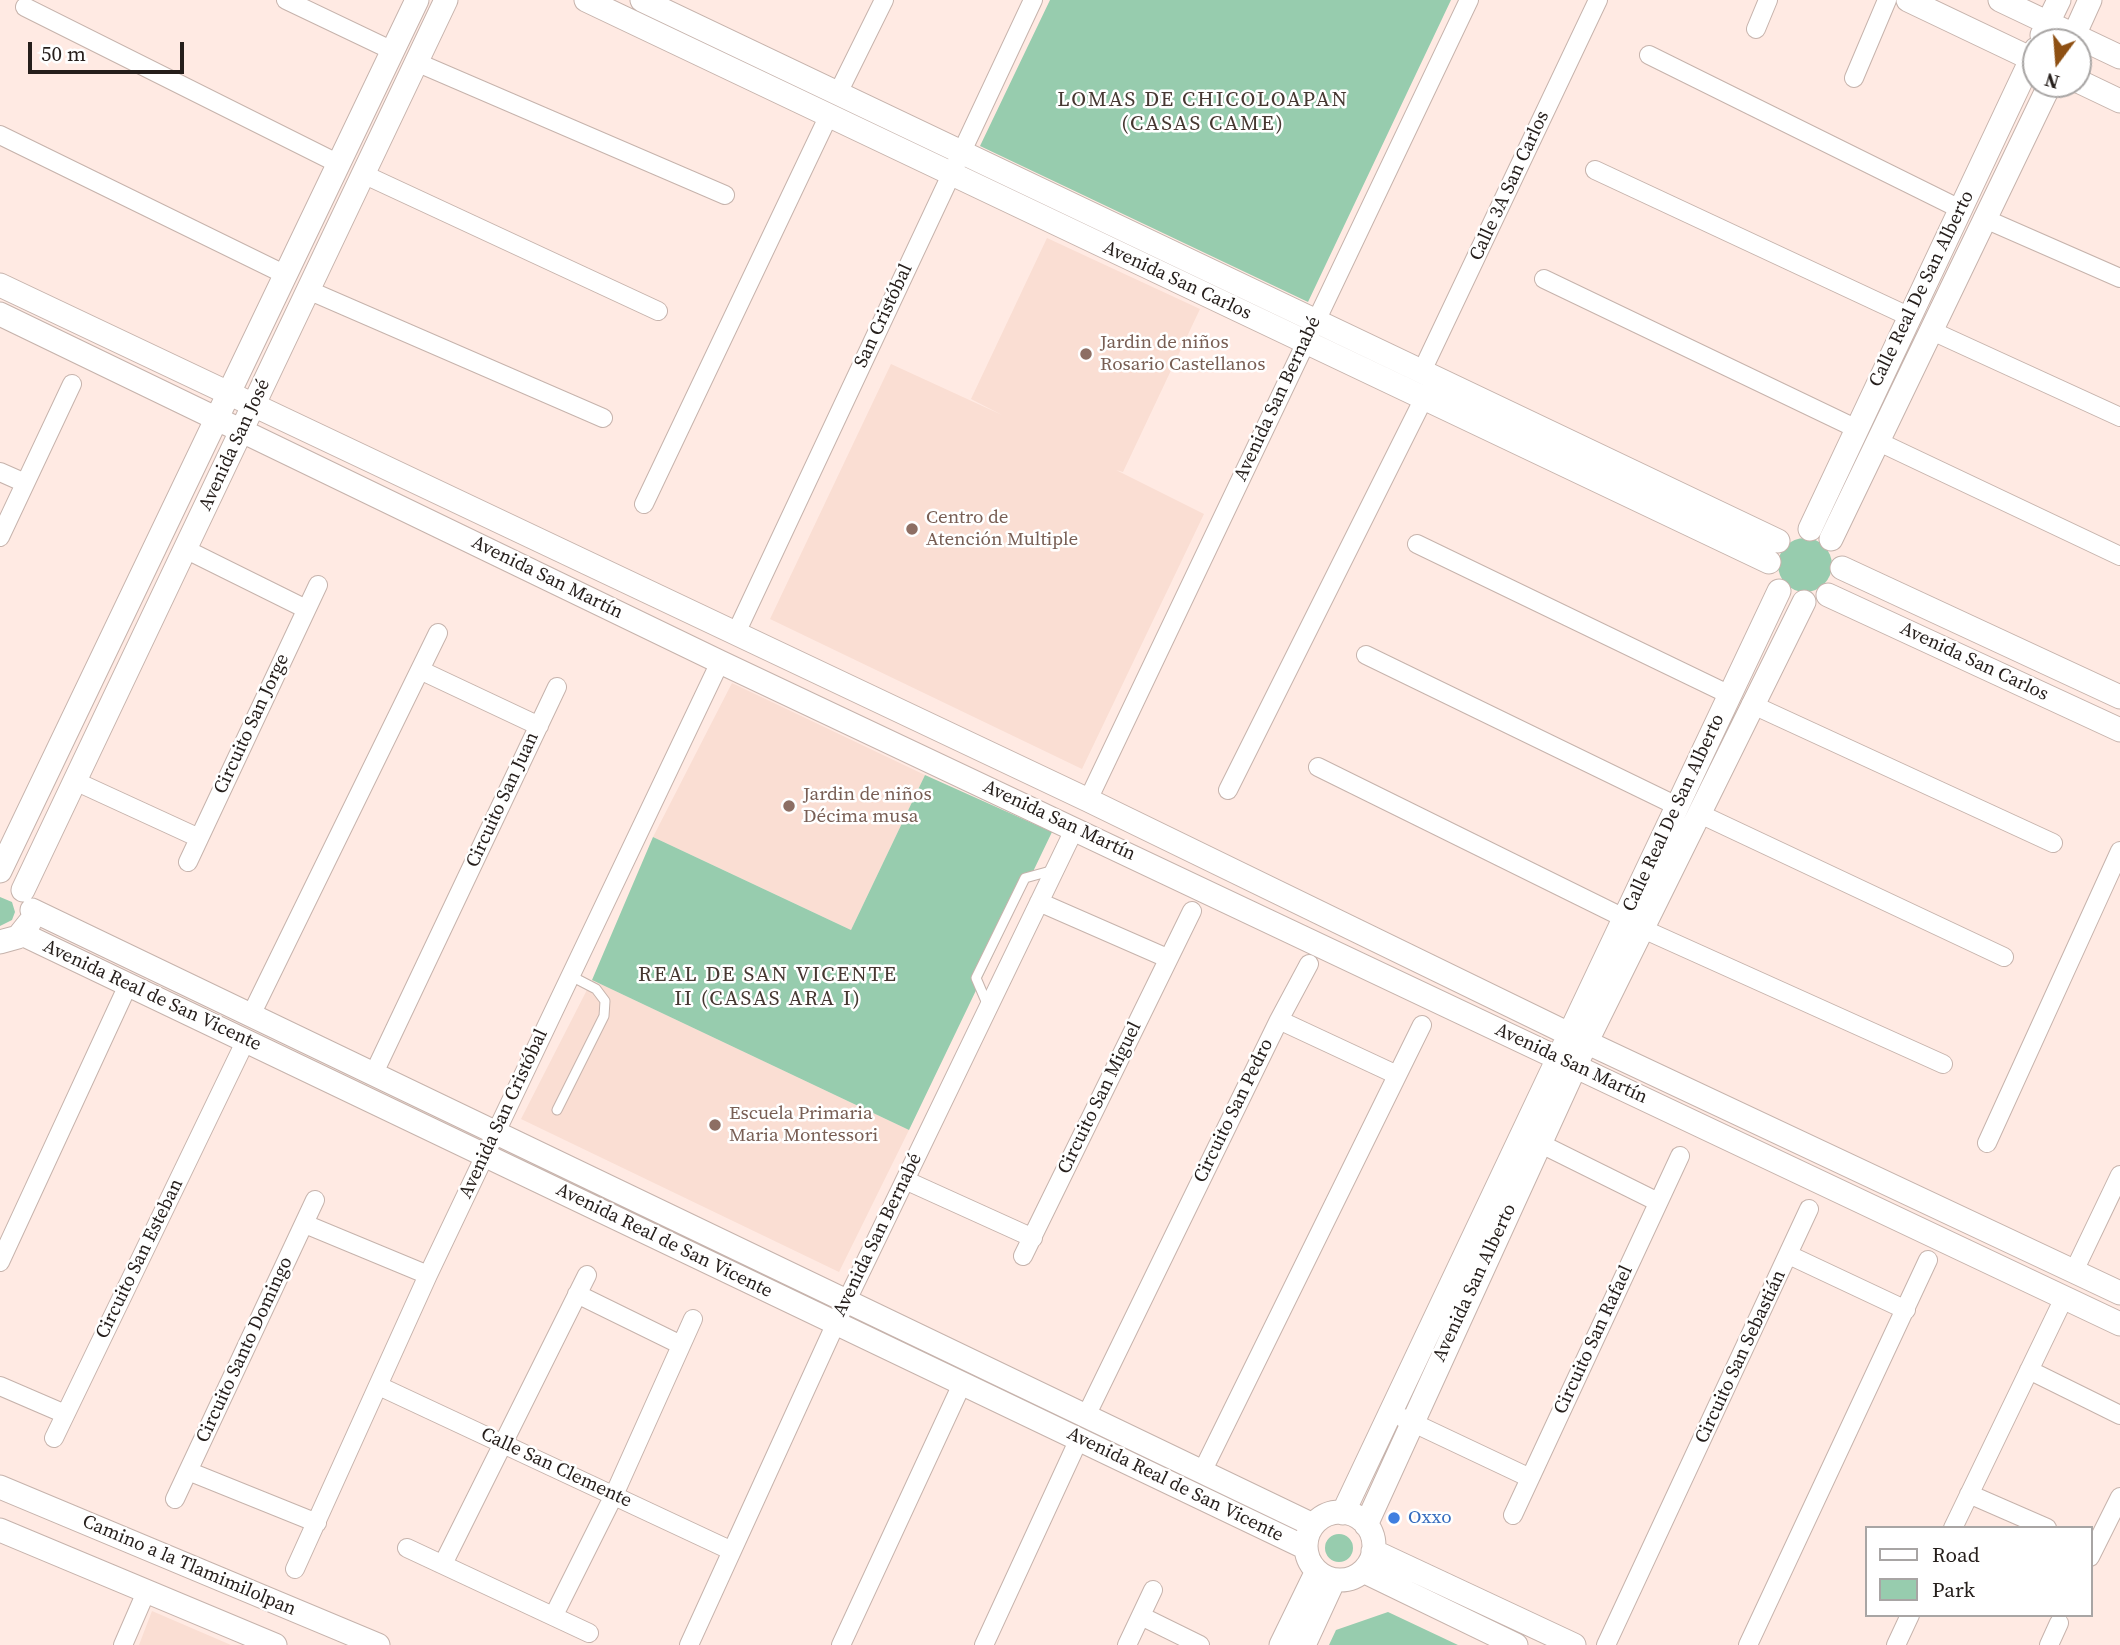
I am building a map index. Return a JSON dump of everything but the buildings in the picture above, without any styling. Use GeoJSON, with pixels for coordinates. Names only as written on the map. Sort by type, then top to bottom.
{"type":"FeatureCollection","features":[{"type":"Feature","properties":{"kind":"street"},"geometry":{"type":"LineString","coordinates":[[286,0],[393,51]]}},
{"type":"Feature","properties":{"kind":"street","name":"Avenida San José"},"geometry":{"type":"LineString","coordinates":[[0,871],[418,0]]}},
{"type":"Feature","properties":{"kind":"street","name":"Avenida San José"},"geometry":{"type":"LineString","coordinates":[[22,934],[30,920],[27,900],[75,781],[446,0]]}},
{"type":"Feature","properties":{"kind":"street","name":"Avenida San Carlos"},"geometry":{"type":"LineString","coordinates":[[586,0],[1424,398],[1773,551]]}},
{"type":"Feature","properties":{"kind":"street","name":"Avenida San Carlos"},"geometry":{"type":"LineString","coordinates":[[642,0],[1422,371],[1773,551]]}},
{"type":"Feature","properties":{"kind":"street"},"geometry":{"type":"LineString","coordinates":[[838,93],[884,0]]}},
{"type":"Feature","properties":{"kind":"street","name":"San Cristóbal"},"geometry":{"type":"LineString","coordinates":[[736,633],[1033,0]]}},
{"type":"Feature","properties":{"kind":"street","name":"Avenida San Bernabé"},"geometry":{"type":"LineString","coordinates":[[1088,800],[1469,0]]}},
{"type":"Feature","properties":{"kind":"street","name":"Calle 3A San Carlos"},"geometry":{"type":"LineString","coordinates":[[1422,371],[1598,0]]}},
{"type":"Feature","properties":{"kind":"street"},"geometry":{"type":"LineString","coordinates":[[1756,29],[1768,0]]}},
{"type":"Feature","properties":{"kind":"street"},"geometry":{"type":"LineString","coordinates":[[1854,78],[1887,0]]}},
{"type":"Feature","properties":{"kind":"street"},"geometry":{"type":"LineString","coordinates":[[1908,0],[2022,41]]}},
{"type":"Feature","properties":{"kind":"street"},"geometry":{"type":"LineString","coordinates":[[2000,0],[2023,28]]}},
{"type":"Feature","properties":{"kind":"street","name":"Calle Real De San Alberto"},"geometry":{"type":"LineString","coordinates":[[2046,28],[2059,0]]}},
{"type":"Feature","properties":{"kind":"street"},"geometry":{"type":"LineString","coordinates":[[2077,28],[2090,0]]}},
{"type":"Feature","properties":{"kind":"street"},"geometry":{"type":"LineString","coordinates":[[25,7],[339,164]]}},
{"type":"Feature","properties":{"kind":"street"},"geometry":{"type":"LineString","coordinates":[[2092,46],[2120,57]]}},
{"type":"Feature","properties":{"kind":"street"},"geometry":{"type":"LineString","coordinates":[[1649,55],[1961,209]]}},
{"type":"Feature","properties":{"kind":"street"},"geometry":{"type":"LineString","coordinates":[[416,62],[725,195]]}},
{"type":"Feature","properties":{"kind":"street","name":"Calle Real De San Alberto"},"geometry":{"type":"LineString","coordinates":[[1810,529],[1855,428],[2022,81]]}},
{"type":"Feature","properties":{"kind":"street"},"geometry":{"type":"LineString","coordinates":[[2092,88],[2120,101]]}},
{"type":"Feature","properties":{"kind":"street","name":"Calle Real De San Alberto"},"geometry":{"type":"LineString","coordinates":[[1831,539],[2043,98]]}},
{"type":"Feature","properties":{"kind":"street"},"geometry":{"type":"LineString","coordinates":[[644,504],[829,115]]}},
{"type":"Feature","properties":{"kind":"street"},"geometry":{"type":"LineString","coordinates":[[0,135],[286,275]]}},
{"type":"Feature","properties":{"kind":"street"},"geometry":{"type":"LineString","coordinates":[[1595,170],[1908,316]]}},
{"type":"Feature","properties":{"kind":"street"},"geometry":{"type":"LineString","coordinates":[[363,174],[658,311]]}},
{"type":"Feature","properties":{"kind":"street"},"geometry":{"type":"LineString","coordinates":[[1983,218],[2120,278]]}},
{"type":"Feature","properties":{"kind":"street"},"geometry":{"type":"LineString","coordinates":[[1544,279],[1855,428]]}},
{"type":"Feature","properties":{"kind":"street","name":"Avenida San Martín"},"geometry":{"type":"LineString","coordinates":[[0,285],[2120,1293]]}},
{"type":"Feature","properties":{"kind":"street"},"geometry":{"type":"LineString","coordinates":[[308,290],[603,418]]}},
{"type":"Feature","properties":{"kind":"street","name":"Avenida San Martín"},"geometry":{"type":"LineString","coordinates":[[0,314],[218,417],[720,662],[2120,1324]]}},
{"type":"Feature","properties":{"kind":"street"},"geometry":{"type":"LineString","coordinates":[[1930,330],[2120,417]]}},
{"type":"Feature","properties":{"kind":"street"},"geometry":{"type":"LineString","coordinates":[[0,537],[72,384]]}},
{"type":"Feature","properties":{"kind":"street"},"geometry":{"type":"LineString","coordinates":[[1228,790],[1424,398]]}},
{"type":"Feature","properties":{"kind":"street"},"geometry":{"type":"LineString","coordinates":[[1877,441],[2120,556]]}},
{"type":"Feature","properties":{"kind":"street"},"geometry":{"type":"LineString","coordinates":[[0,472],[25,483]]}},
{"type":"Feature","properties":{"kind":"street"},"geometry":{"type":"LineString","coordinates":[[1798,529],[1810,529],[1831,539],[1842,558],[1842,568],[1835,587],[1828,595],[1804,602],[1779,591],[1769,572],[1773,551],[1798,529]]}},
{"type":"Feature","properties":{"kind":"street"},"geometry":{"type":"LineString","coordinates":[[1417,544],[1730,695]]}},
{"type":"Feature","properties":{"kind":"street"},"geometry":{"type":"LineString","coordinates":[[185,549],[306,609]]}},
{"type":"Feature","properties":{"kind":"street","name":"Avenida San Carlos"},"geometry":{"type":"LineString","coordinates":[[1842,568],[2120,697]]}},
{"type":"Feature","properties":{"kind":"street","name":"Circuito San Jorge"},"geometry":{"type":"LineString","coordinates":[[188,862],[318,586]]}},
{"type":"Feature","properties":{"kind":"street","name":"Calle Real De San Alberto"},"geometry":{"type":"LineString","coordinates":[[1690,811],[1730,695],[1779,591]]}},
{"type":"Feature","properties":{"kind":"street","name":"Avenida San Carlos"},"geometry":{"type":"LineString","coordinates":[[1828,595],[2120,730]]}},
{"type":"Feature","properties":{"kind":"street","name":"Calle Real De San Alberto"},"geometry":{"type":"LineString","coordinates":[[1579,1038],[1690,811],[1751,704],[1804,602]]}},
{"type":"Feature","properties":{"kind":"street"},"geometry":{"type":"LineString","coordinates":[[251,1015],[438,633]]}},
{"type":"Feature","properties":{"kind":"street"},"geometry":{"type":"LineString","coordinates":[[1366,655],[1690,811],[2004,957]]}},
{"type":"Feature","properties":{"kind":"street","name":"Avenida San Cristóbal"},"geometry":{"type":"LineString","coordinates":[[295,1569],[428,1275],[720,662]]}},
{"type":"Feature","properties":{"kind":"street","name":"Circuito San Juan"},"geometry":{"type":"LineString","coordinates":[[374,1073],[539,726],[420,670]]}},
{"type":"Feature","properties":{"kind":"street"},"geometry":{"type":"LineString","coordinates":[[539,726],[557,687]]}},
{"type":"Feature","properties":{"kind":"street"},"geometry":{"type":"LineString","coordinates":[[1751,704],[2053,843]]}},
{"type":"Feature","properties":{"kind":"street"},"geometry":{"type":"LineString","coordinates":[[1318,767],[1633,924],[1943,1063]]}},
{"type":"Feature","properties":{"kind":"street"},"geometry":{"type":"LineString","coordinates":[[75,781],[199,838]]}},
{"type":"Feature","properties":{"kind":"street","name":"Avenida San Bernabé"},"geometry":{"type":"LineString","coordinates":[[689,1645],[836,1323],[1075,828]]}},
{"type":"Feature","properties":{"kind":"street"},"geometry":{"type":"LineString","coordinates":[[1987,1143],[2120,851]]}},
{"type":"Feature","properties":{"kind":"street","name":"Avenida Real de San Vicente"},"geometry":{"type":"LineString","coordinates":[[0,881],[15,884],[27,900],[251,1015],[1313,1525]]}},
{"type":"Feature","properties":{"kind":"street"},"geometry":{"type":"LineString","coordinates":[[1039,902],[1167,958]]}},
{"type":"Feature","properties":{"kind":"street","name":"Circuito San Miguel"},"geometry":{"type":"LineString","coordinates":[[1023,1256],[1192,911]]}},
{"type":"Feature","properties":{"kind":"street"},"geometry":{"type":"LineString","coordinates":[[0,942],[22,934]]}},
{"type":"Feature","properties":{"kind":"street","name":"Avenida Real de San Vicente"},"geometry":{"type":"LineString","coordinates":[[22,934],[1306,1548]]}},
{"type":"Feature","properties":{"kind":"street"},"geometry":{"type":"LineString","coordinates":[[1279,1020],[1309,964]]}},
{"type":"Feature","properties":{"kind":"street"},"geometry":{"type":"LineString","coordinates":[[0,1262],[128,985]]}},
{"type":"Feature","properties":{"kind":"street","name":"Circuito San Pedro"},"geometry":{"type":"LineString","coordinates":[[1086,1416],[1279,1020],[1397,1075]]}},
{"type":"Feature","properties":{"kind":"street"},"geometry":{"type":"LineString","coordinates":[[1202,1472],[1422,1025]]}},
{"type":"Feature","properties":{"kind":"street","name":"Avenida San Alberto"},"geometry":{"type":"LineString","coordinates":[[1343,1513],[1401,1417],[1579,1038]]}},
{"type":"Feature","properties":{"kind":"street","name":"Circuito San Esteban"},"geometry":{"type":"LineString","coordinates":[[65,1414],[246,1040]]}},
{"type":"Feature","properties":{"kind":"street"},"geometry":{"type":"LineString","coordinates":[[1531,1139],[1658,1202]]}},
{"type":"Feature","properties":{"kind":"street","name":"Circuito San Rafael"},"geometry":{"type":"LineString","coordinates":[[1513,1515],[1680,1156]]}},
{"type":"Feature","properties":{"kind":"street"},"geometry":{"type":"LineString","coordinates":[[2074,1271],[2120,1175]]}},
{"type":"Feature","properties":{"kind":"street"},"geometry":{"type":"LineString","coordinates":[[905,1180],[1032,1238]]}},
{"type":"Feature","properties":{"kind":"street","name":"Circuito Santo Domingo"},"geometry":{"type":"LineString","coordinates":[[175,1499],[315,1200]]}},
{"type":"Feature","properties":{"kind":"street"},"geometry":{"type":"LineString","coordinates":[[1789,1255],[1809,1209]]}},
{"type":"Feature","properties":{"kind":"street"},"geometry":{"type":"LineString","coordinates":[[305,1224],[428,1275]]}},
{"type":"Feature","properties":{"kind":"street","name":"Circuito San Sebastián"},"geometry":{"type":"LineString","coordinates":[[1606,1645],[1789,1255],[1906,1310]]}},
{"type":"Feature","properties":{"kind":"street"},"geometry":{"type":"LineString","coordinates":[[1748,1645],[1928,1260]]}},
{"type":"Feature","properties":{"kind":"street"},"geometry":{"type":"LineString","coordinates":[[443,1564],[587,1275]]}},
{"type":"Feature","properties":{"kind":"street"},"geometry":{"type":"LineString","coordinates":[[577,1294],[681,1345]]}},
{"type":"Feature","properties":{"kind":"street"},"geometry":{"type":"LineString","coordinates":[[1954,1526],[2064,1298]]}},
{"type":"Feature","properties":{"kind":"street"},"geometry":{"type":"LineString","coordinates":[[554,1615],[614,1495],[693,1319]]}},
{"type":"Feature","properties":{"kind":"street"},"geometry":{"type":"LineString","coordinates":[[2029,1370],[2120,1415]]}},
{"type":"Feature","properties":{"kind":"street"},"geometry":{"type":"LineString","coordinates":[[841,1645],[962,1384]]}},
{"type":"Feature","properties":{"kind":"street"},"geometry":{"type":"LineString","coordinates":[[0,1386],[65,1414],[54,1438]]}},
{"type":"Feature","properties":{"kind":"street","name":"Calle San Clemente"},"geometry":{"type":"LineString","coordinates":[[379,1386],[732,1550]]}},
{"type":"Feature","properties":{"kind":"street"},"geometry":{"type":"LineString","coordinates":[[1401,1417],[1530,1478]]}},
{"type":"Feature","properties":{"kind":"street","name":"Avenida San Alberto"},"geometry":{"type":"LineString","coordinates":[[1366,1525],[1401,1417]]}},
{"type":"Feature","properties":{"kind":"street"},"geometry":{"type":"LineString","coordinates":[[984,1645],[1079,1439]]}},
{"type":"Feature","properties":{"kind":"street"},"geometry":{"type":"LineString","coordinates":[[188,1471],[317,1523]]}},
{"type":"Feature","properties":{"kind":"street","name":"Camino a la Tlamimilolpan"},"geometry":{"type":"LineString","coordinates":[[0,1488],[378,1645]]}},
{"type":"Feature","properties":{"kind":"street"},"geometry":{"type":"LineString","coordinates":[[1969,1494],[2042,1526]]}},
{"type":"Feature","properties":{"kind":"street"},"geometry":{"type":"LineString","coordinates":[[2092,1549],[2120,1497]]}},
{"type":"Feature","properties":{"kind":"street"},"geometry":{"type":"LineString","coordinates":[[1343,1513],[1366,1525],[1371,1533],[1368,1561],[1345,1580],[1325,1576],[1306,1548],[1313,1525],[1327,1515],[1343,1513]]}},
{"type":"Feature","properties":{"kind":"street","name":"Camino a la Tlamimilolpan"},"geometry":{"type":"LineString","coordinates":[[0,1530],[275,1645]]}},
{"type":"Feature","properties":{"kind":"street"},"geometry":{"type":"LineString","coordinates":[[407,1548],[589,1633]]}},
{"type":"Feature","properties":{"kind":"street"},"geometry":{"type":"LineString","coordinates":[[1368,1561],[1516,1645]]}},
{"type":"Feature","properties":{"kind":"street"},"geometry":{"type":"LineString","coordinates":[[1368,1561],[1574,1645]]}},
{"type":"Feature","properties":{"kind":"street"},"geometry":{"type":"LineString","coordinates":[[1281,1645],[1325,1576]]}},
{"type":"Feature","properties":{"kind":"street"},"geometry":{"type":"LineString","coordinates":[[1304,1645],[1325,1576]]}},
{"type":"Feature","properties":{"kind":"street"},"geometry":{"type":"LineString","coordinates":[[1127,1645],[1153,1590]]}},
{"type":"Feature","properties":{"kind":"street"},"geometry":{"type":"LineString","coordinates":[[124,1645],[146,1592]]}},
{"type":"Feature","properties":{"kind":"street"},"geometry":{"type":"LineString","coordinates":[[1141,1616],[1200,1645]]}},
{"type":"Feature","properties":{"kind":"street"},"geometry":{"type":"LineString","coordinates":[[1896,1645],[1909,1617]]}},
{"type":"Feature","properties":{"kind":"street"},"geometry":{"type":"LineString","coordinates":[[2049,1645],[2059,1623]]}},
{"type":"Feature","properties":{"kind":"lane"},"geometry":{"type":"LineString","coordinates":[[988,1007],[976,978],[1025,878],[1055,869]]}},
{"type":"Feature","properties":{"kind":"lane"},"geometry":{"type":"LineString","coordinates":[[557,1110],[604,1016],[605,1008],[605,1001],[596,989],[569,975]]}},
{"type":"Feature","properties":{"kind":"shaded area"},"geometry":{"type":"Polygon","coordinates":[[[1047,238],[1200,309],[1123,472],[1116,470],[1204,514],[1082,769],[770,619],[891,364],[1002,415],[971,399],[1047,238]]]}},
{"type":"Feature","properties":{"kind":"shaded area","name":"Jardin de niños Décima musa"},"geometry":{"type":"Polygon","coordinates":[[[732,683],[925,775],[851,930],[653,837],[732,683]]]}},
{"type":"Feature","properties":{"kind":"shaded area","name":"Escuela Primaria Maria Montessori"},"geometry":{"type":"Polygon","coordinates":[[[592,980],[909,1130],[839,1272],[521,1119],[592,980]]]}},
{"type":"Feature","properties":{"kind":"shaded area"},"geometry":{"type":"Polygon","coordinates":[[[152,1611],[231,1645],[139,1645],[152,1611]]]}},
{"type":"Feature","properties":{"kind":"green space"},"geometry":{"type":"Polygon","coordinates":[[[1050,0],[1451,0],[1308,302],[980,146],[1050,0]]]}},
{"type":"Feature","properties":{"kind":"green space"},"geometry":{"type":"Polygon","coordinates":[[[1805,538],[1824,546],[1832,565],[1824,584],[1805,592],[1786,584],[1778,565],[1786,546],[1805,538]]]}},
{"type":"Feature","properties":{"kind":"green space"},"geometry":{"type":"Polygon","coordinates":[[[925,775],[1052,832],[909,1130],[592,980],[653,837],[851,930],[925,775]]]}},
{"type":"Feature","properties":{"kind":"green space"},"geometry":{"type":"Polygon","coordinates":[[[0,897],[12,902],[15,912],[12,920],[0,926],[0,897]]]}},
{"type":"Feature","properties":{"kind":"green space"},"geometry":{"type":"Polygon","coordinates":[[[1339,1534],[1349,1538],[1353,1548],[1349,1558],[1339,1562],[1329,1558],[1325,1548],[1329,1538],[1339,1534]]]}},
{"type":"Feature","properties":{"kind":"green space"},"geometry":{"type":"Polygon","coordinates":[[[1388,1612],[1458,1645],[1329,1645],[1336,1630],[1388,1612]]]}},
{"type":"Feature","properties":{"kind":"place","name":"Jardin de niños Rosario Castellanos"},"geometry":{"type":"Point","coordinates":[1086,354]}},
{"type":"Feature","properties":{"kind":"place","name":"Centro de Atención Multiple"},"geometry":{"type":"Point","coordinates":[912,529]}},
{"type":"Feature","properties":{"kind":"place","name":"Jardin de niños Décima musa"},"geometry":{"type":"Point","coordinates":[789,806]}},
{"type":"Feature","properties":{"kind":"place","name":"Escuela Primaria Maria Montessori"},"geometry":{"type":"Point","coordinates":[715,1125]}},
{"type":"Feature","properties":{"kind":"place","name":"Oxxo"},"geometry":{"type":"Point","coordinates":[1394,1518]}},
{"type":"Feature","properties":{"kind":"district","name":"LOMAS DE CHICOLOAPAN (CASAS CAME)"},"geometry":{"type":"Point","coordinates":[1203,113]}},
{"type":"Feature","properties":{"kind":"district","name":"REAL DE SAN VICENTE II (CASAS ARA I)"},"geometry":{"type":"Point","coordinates":[768,988]}}]}
